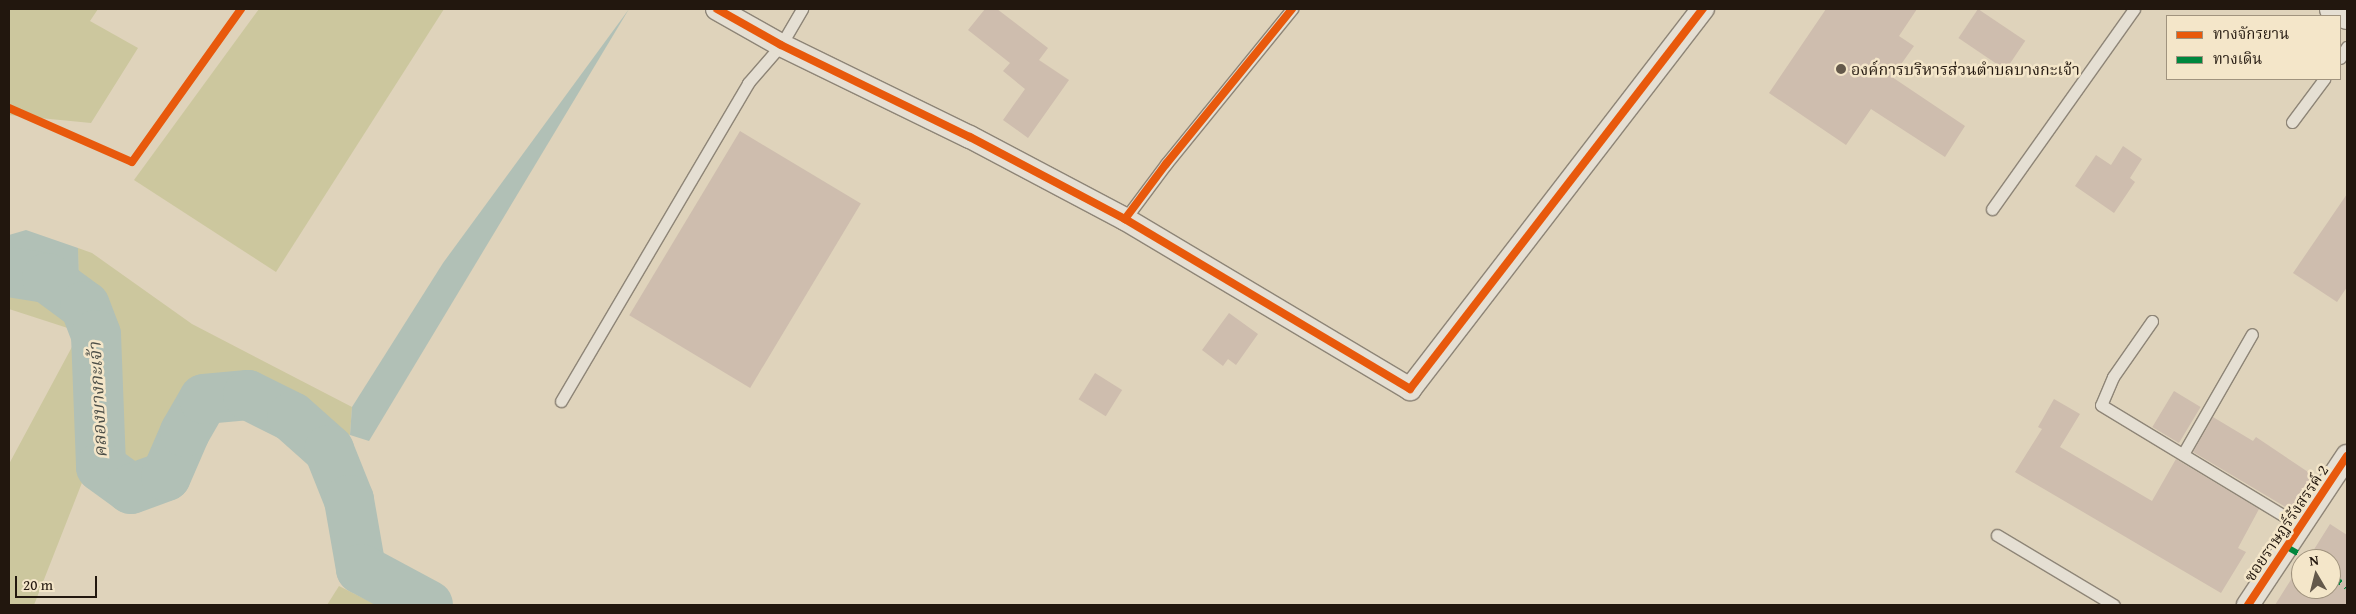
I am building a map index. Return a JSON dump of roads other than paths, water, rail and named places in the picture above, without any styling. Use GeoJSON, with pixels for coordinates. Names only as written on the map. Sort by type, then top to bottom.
{"type":"FeatureCollection","features":[{"type":"Feature","properties":{"kind":"street"},"geometry":{"type":"LineString","coordinates":[[717,9],[781,45],[970,137],[1126,219],[1410,389],[1703,9]]}},
{"type":"Feature","properties":{"kind":"street"},"geometry":{"type":"LineString","coordinates":[[2334,9],[2347,15]]}},
{"type":"Feature","properties":{"kind":"street","name":"ซอยราษฎร์รังสรรค์ 2"},"geometry":{"type":"LineString","coordinates":[[2248,605],[2347,456]]}},
{"type":"Feature","properties":{"kind":"lane"},"geometry":{"type":"LineString","coordinates":[[561,401],[748,83],[781,45],[802,9]]}},
{"type":"Feature","properties":{"kind":"lane"},"geometry":{"type":"LineString","coordinates":[[1126,219],[1166,164],[1292,9]]}},
{"type":"Feature","properties":{"kind":"lane"},"geometry":{"type":"LineString","coordinates":[[1992,209],[2134,9]]}},
{"type":"Feature","properties":{"kind":"lane"},"geometry":{"type":"LineString","coordinates":[[2292,122],[2323,80]]}},
{"type":"Feature","properties":{"kind":"lane"},"geometry":{"type":"LineString","coordinates":[[2152,321],[2113,377],[2101,405],[2301,526]]}},
{"type":"Feature","properties":{"kind":"lane"},"geometry":{"type":"LineString","coordinates":[[2183,454],[2252,334]]}},
{"type":"Feature","properties":{"kind":"lane"},"geometry":{"type":"LineString","coordinates":[[1997,535],[2114,605]]}},
{"type":"Feature","properties":{"kind":"waterway","name":"คลองบางกะเจ้า"},"geometry":{"type":"LineString","coordinates":[[9,272],[47,278],[85,306],[96,335],[101,467],[131,489],[166,476],[185,432],[204,399],[248,395],[292,417],[329,450],[349,500],[361,569],[428,605]]}},
{"type":"Feature","properties":{"kind":"place","name":"องค์การบริหารส่วนตำบลบางกะเจ้า"},"geometry":{"type":"Point","coordinates":[1841,69]}}]}
